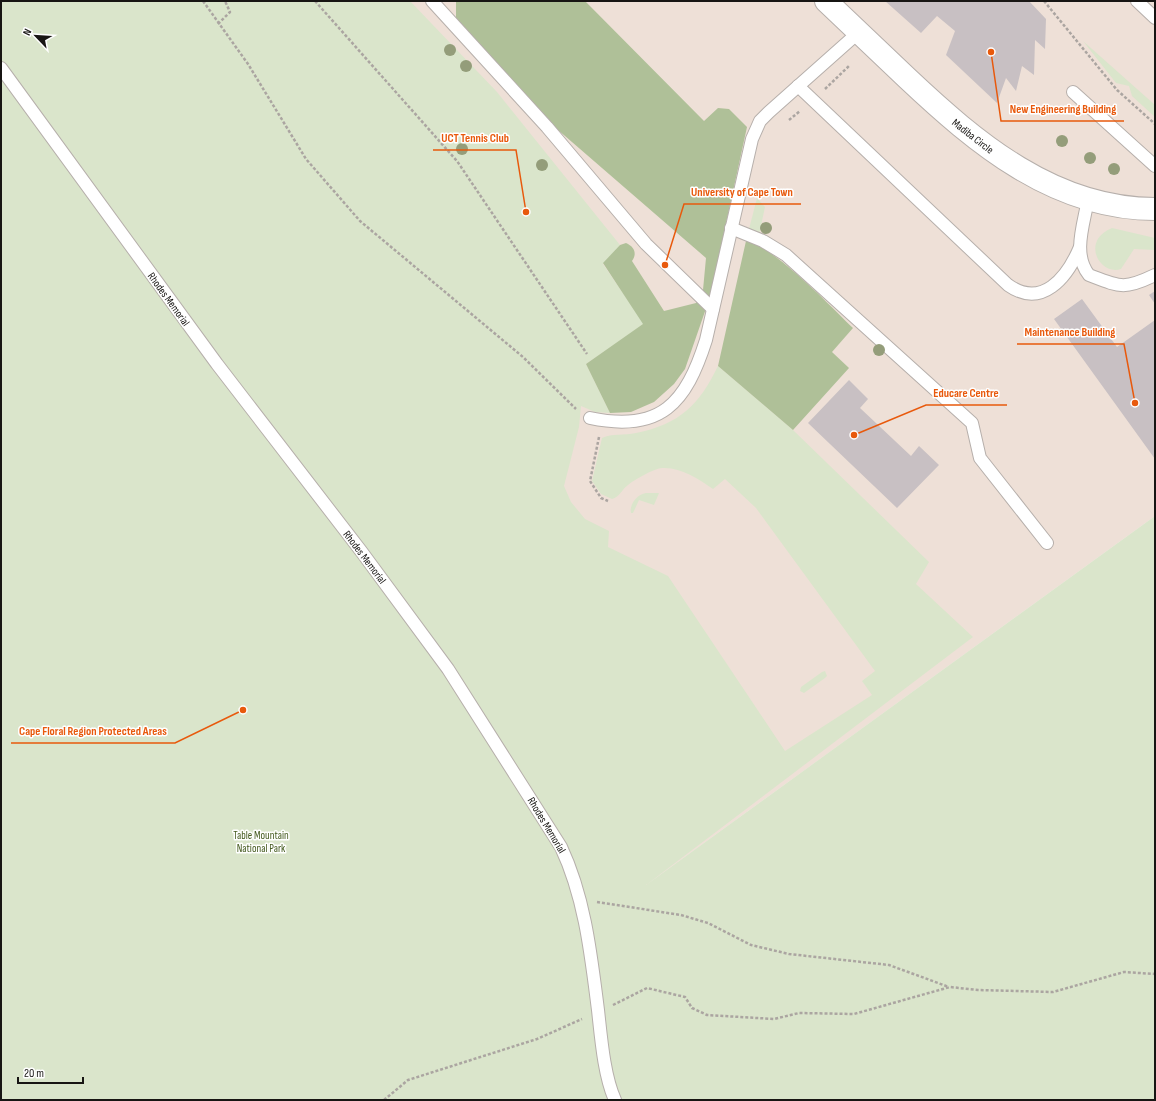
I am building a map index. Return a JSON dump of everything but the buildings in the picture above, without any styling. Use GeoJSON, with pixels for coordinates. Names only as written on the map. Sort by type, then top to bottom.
{"type":"FeatureCollection","features":[{"type":"Feature","properties":{"kind":"street","name":"Madiba Circle"},"geometry":{"type":"LineString","coordinates":[[826,1],[953,121],[983,145],[1016,168],[1050,186],[1088,199],[1121,206],[1155,209]]}},
{"type":"Feature","properties":{"kind":"lane"},"geometry":{"type":"LineString","coordinates":[[432,1],[547,127],[646,244],[713,309]]}},
{"type":"Feature","properties":{"kind":"lane"},"geometry":{"type":"LineString","coordinates":[[1136,1],[1155,18]]}},
{"type":"Feature","properties":{"kind":"lane"},"geometry":{"type":"LineString","coordinates":[[590,418],[617,422],[632,422],[658,414],[671,406],[690,384],[706,340],[752,139],[760,121],[768,112],[859,32]]}},
{"type":"Feature","properties":{"kind":"lane","name":"Rhodes Memorial"},"geometry":{"type":"LineString","coordinates":[[1,68],[217,364],[361,551],[448,669],[561,848],[572,871],[580,900],[611,1090],[615,1100]]}},
{"type":"Feature","properties":{"kind":"lane"},"geometry":{"type":"LineString","coordinates":[[798,86],[1017,292],[1031,295],[1044,292],[1057,283],[1068,271],[1080,247]]}},
{"type":"Feature","properties":{"kind":"lane"},"geometry":{"type":"LineString","coordinates":[[1073,92],[1155,166]]}},
{"type":"Feature","properties":{"kind":"lane"},"geometry":{"type":"LineString","coordinates":[[1088,199],[1080,247],[1080,261],[1089,275],[1122,286],[1138,283],[1155,275]]}},
{"type":"Feature","properties":{"kind":"lane"},"geometry":{"type":"LineString","coordinates":[[731,228],[762,241],[786,255],[972,423],[980,458],[1047,543]]}},
{"type":"Feature","properties":{"kind":"path"},"geometry":{"type":"LineString","coordinates":[[203,1],[248,64],[306,159],[360,221],[399,255],[487,326],[540,372],[579,412],[590,418]]}},
{"type":"Feature","properties":{"kind":"path"},"geometry":{"type":"LineString","coordinates":[[218,24],[230,12],[225,1]]}},
{"type":"Feature","properties":{"kind":"path"},"geometry":{"type":"LineString","coordinates":[[315,1],[457,161],[587,354]]}},
{"type":"Feature","properties":{"kind":"path"},"geometry":{"type":"LineString","coordinates":[[1044,1],[1117,90],[1155,124]]}},
{"type":"Feature","properties":{"kind":"path"},"geometry":{"type":"LineString","coordinates":[[580,900],[681,915],[708,923],[751,945],[789,954],[889,965],[950,987],[978,990],[1053,992],[1124,972],[1155,974]]}},
{"type":"Feature","properties":{"kind":"path"},"geometry":{"type":"LineString","coordinates":[[384,1100],[408,1080],[537,1039],[647,988],[684,997],[692,1008],[707,1015],[742,1019],[774,1020],[799,1013],[854,1014],[950,987]]}},
{"type":"Feature","properties":{"kind":"shaded area"},"geometry":{"type":"Polygon","coordinates":[[[1,1],[1155,1],[1155,516],[620,904],[1,1]]]}},
{"type":"Feature","properties":{"kind":"green space","name":"Table Mountain National Park"},"geometry":{"type":"Polygon","coordinates":[[[1,1],[410,1],[497,92],[620,245],[603,264],[644,324],[586,364],[610,413],[595,412],[581,406],[579,427],[564,486],[571,502],[585,519],[609,531],[608,547],[668,576],[785,751],[872,695],[862,681],[875,671],[756,508],[725,479],[713,489],[696,478],[676,469],[662,468],[650,472],[635,480],[617,497],[612,499],[601,494],[592,481],[602,438],[606,436],[632,434],[651,429],[676,418],[695,402],[711,380],[718,366],[793,430],[929,562],[916,584],[973,637],[646,885],[1155,516],[1155,1100],[1,1100],[1,1]]]}},
{"type":"Feature","properties":{"kind":"green space"},"geometry":{"type":"Polygon","coordinates":[[[456,1],[585,1],[704,121],[718,108],[729,109],[747,127],[710,297],[685,369],[674,384],[654,402],[631,412],[610,413],[586,364],[643,324],[603,263],[620,245],[626,243],[635,253],[632,261],[664,311],[696,303],[703,290],[706,258],[550,123],[456,19],[456,1]]]}},
{"type":"Feature","properties":{"kind":"green space"},"geometry":{"type":"Polygon","coordinates":[[[1083,41],[1155,105],[1155,117],[1132,96],[1129,86],[1116,83],[1083,41]]]}},
{"type":"Feature","properties":{"kind":"green space"},"geometry":{"type":"Polygon","coordinates":[[[757,198],[765,207],[759,235],[749,229],[757,198]]]}},
{"type":"Feature","properties":{"kind":"green space"},"geometry":{"type":"Polygon","coordinates":[[[1112,228],[1155,238],[1155,250],[1134,249],[1121,269],[1113,270],[1106,267],[1100,263],[1095,249],[1097,241],[1102,234],[1112,228]]]}},
{"type":"Feature","properties":{"kind":"green space"},"geometry":{"type":"Polygon","coordinates":[[[746,241],[772,254],[787,265],[853,328],[832,352],[849,368],[793,430],[718,366],[746,241]]]}},
{"type":"Feature","properties":{"kind":"green space"},"geometry":{"type":"Polygon","coordinates":[[[646,493],[659,493],[654,505],[639,500],[633,513],[631,513],[631,507],[634,500],[640,495],[646,493]]]}},
{"type":"Feature","properties":{"kind":"green space"},"geometry":{"type":"Polygon","coordinates":[[[825,671],[827,676],[825,678],[804,693],[800,691],[801,687],[825,671]]]}},
{"type":"Feature","properties":{"kind":"place","name":"New Engineering Building"},"geometry":{"type":"Point","coordinates":[991,52]}},
{"type":"Feature","properties":{"kind":"place","name":"UCT Tennis Club"},"geometry":{"type":"Point","coordinates":[526,212]}},
{"type":"Feature","properties":{"kind":"place","name":"University of Cape Town"},"geometry":{"type":"Point","coordinates":[665,265]}},
{"type":"Feature","properties":{"kind":"place","name":"Maintenance Building"},"geometry":{"type":"Point","coordinates":[1135,403]}},
{"type":"Feature","properties":{"kind":"place","name":"Educare Centre"},"geometry":{"type":"Point","coordinates":[854,435]}},
{"type":"Feature","properties":{"kind":"place","name":"Cape Floral Region Protected Areas"},"geometry":{"type":"Point","coordinates":[243,710]}}]}
